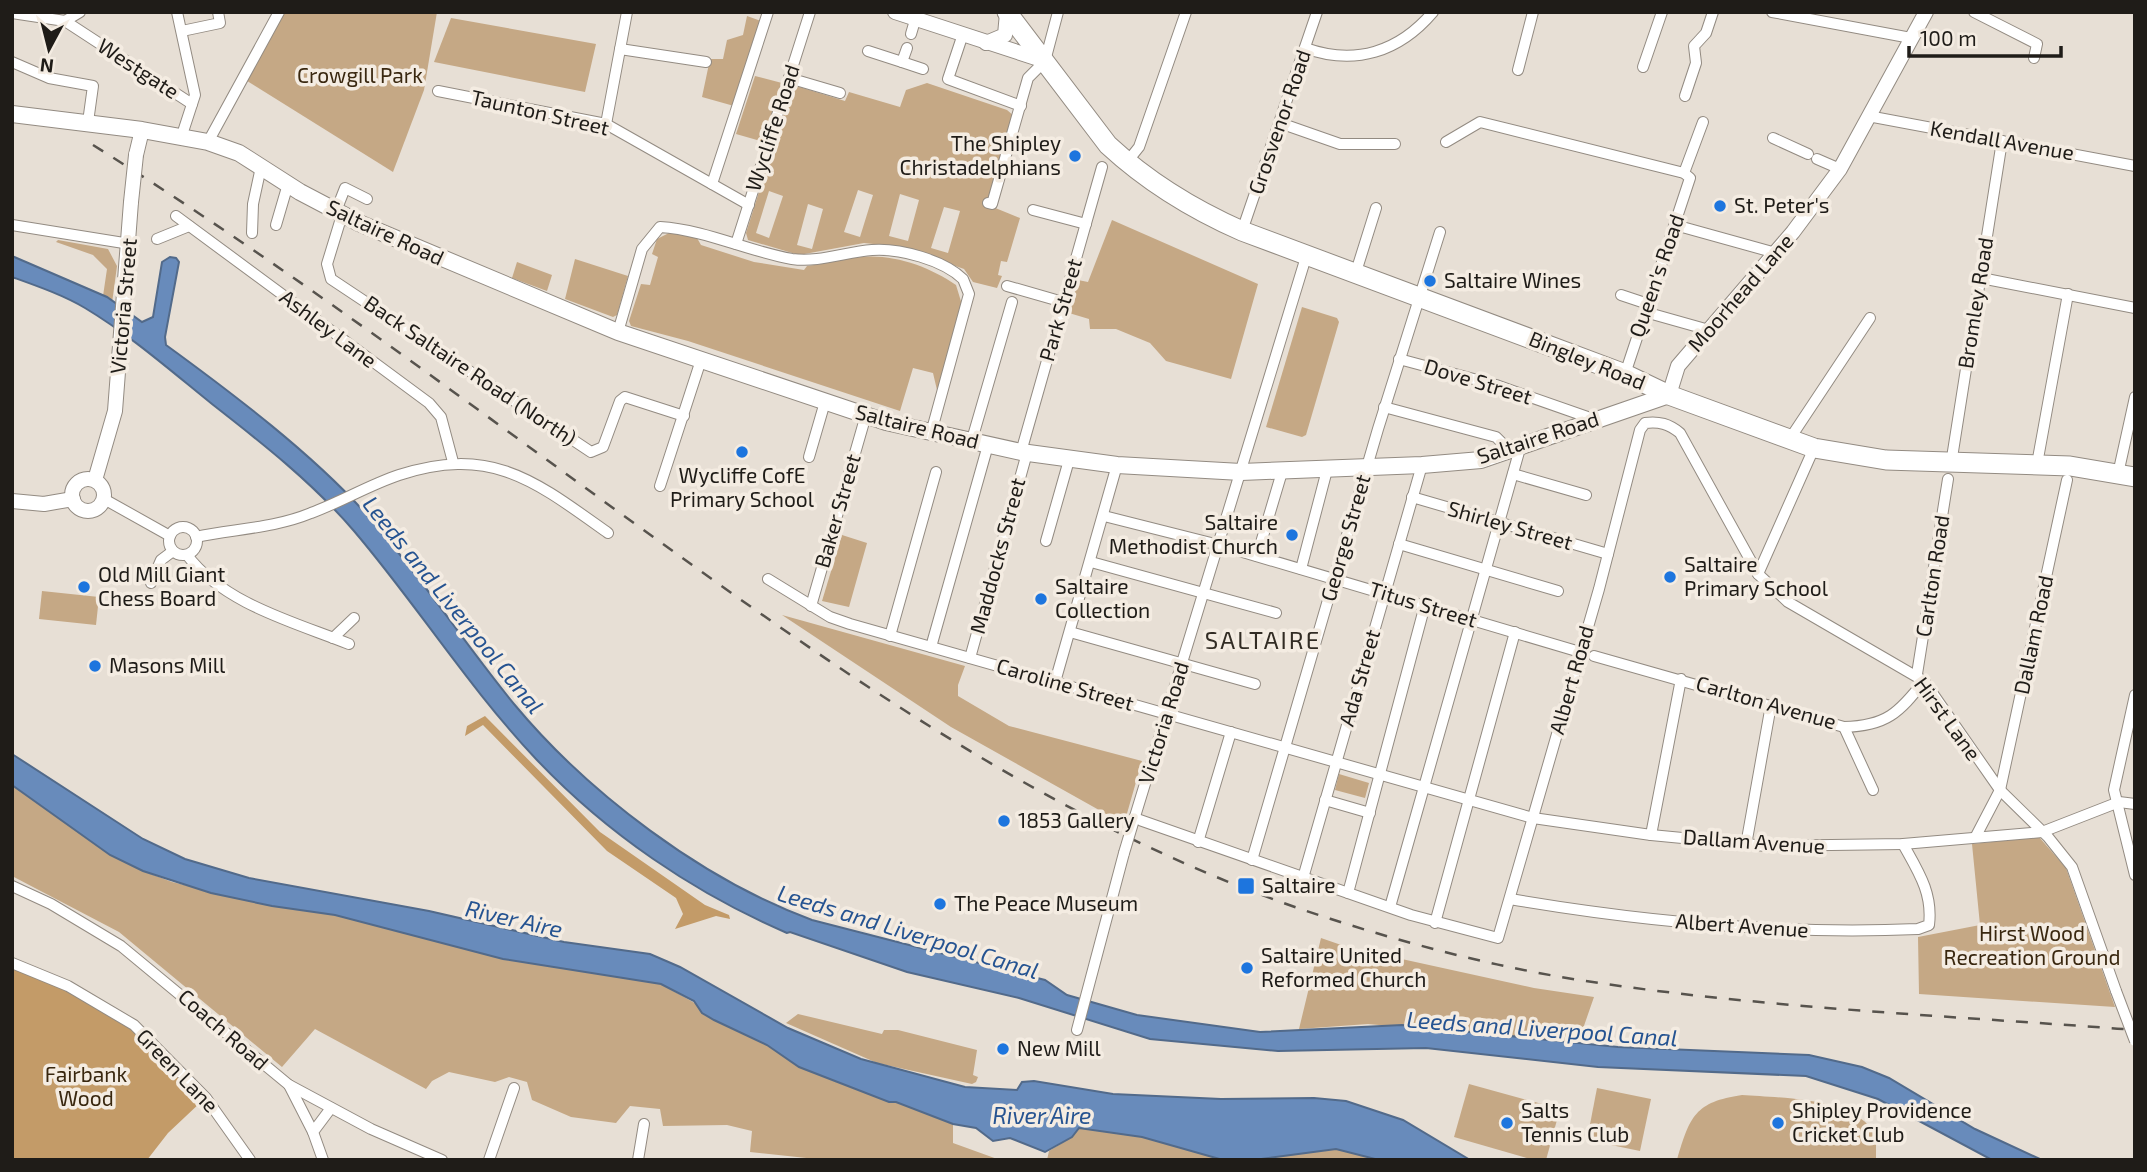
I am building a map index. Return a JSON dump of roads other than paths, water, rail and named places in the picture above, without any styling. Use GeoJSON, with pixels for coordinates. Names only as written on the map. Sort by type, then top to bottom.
{"type":"FeatureCollection","features":[{"type":"Feature","properties":{"kind":"highway","name":"Bingley Road"},"geometry":{"type":"LineString","coordinates":[[1007,12],[1108,145],[1183,203],[1242,231],[1625,374],[1669,395],[1814,448],[1950,471],[2037,464],[2126,475]]}},
{"type":"Feature","properties":{"kind":"main road","name":"Saltaire Road"},"geometry":{"type":"LineString","coordinates":[[16,111],[208,142],[239,153],[339,213],[618,332],[866,415],[971,443],[1024,453],[1118,465],[1241,472],[1422,466],[1481,460],[1669,395]]}},
{"type":"Feature","properties":{"kind":"street"},"geometry":{"type":"LineString","coordinates":[[65,21],[80,12]]}},
{"type":"Feature","properties":{"kind":"street"},"geometry":{"type":"LineString","coordinates":[[177,12],[195,95],[192,104]]}},
{"type":"Feature","properties":{"kind":"street"},"geometry":{"type":"LineString","coordinates":[[183,31],[220,23],[218,12]]}},
{"type":"Feature","properties":{"kind":"street"},"geometry":{"type":"LineString","coordinates":[[208,142],[279,12]]}},
{"type":"Feature","properties":{"kind":"street"},"geometry":{"type":"LineString","coordinates":[[606,124],[627,12]]}},
{"type":"Feature","properties":{"kind":"street"},"geometry":{"type":"LineString","coordinates":[[712,184],[768,12]]}},
{"type":"Feature","properties":{"kind":"street","name":"Wycliffe Road"},"geometry":{"type":"LineString","coordinates":[[736,244],[810,12]]}},
{"type":"Feature","properties":{"kind":"street"},"geometry":{"type":"LineString","coordinates":[[895,12],[1045,61]]}},
{"type":"Feature","properties":{"kind":"street"},"geometry":{"type":"LineString","coordinates":[[986,43],[1005,35],[1007,12]]}},
{"type":"Feature","properties":{"kind":"street"},"geometry":{"type":"LineString","coordinates":[[988,203],[992,204],[1028,78],[1045,61],[1058,12]]}},
{"type":"Feature","properties":{"kind":"street"},"geometry":{"type":"LineString","coordinates":[[1127,162],[1139,147],[1186,12]]}},
{"type":"Feature","properties":{"kind":"street","name":"Grosvenor Road"},"geometry":{"type":"LineString","coordinates":[[1242,231],[1317,12]]}},
{"type":"Feature","properties":{"kind":"street"},"geometry":{"type":"LineString","coordinates":[[1305,48],[1345,58],[1376,54],[1412,32],[1433,12]]}},
{"type":"Feature","properties":{"kind":"street"},"geometry":{"type":"LineString","coordinates":[[1518,70],[1533,12]]}},
{"type":"Feature","properties":{"kind":"street"},"geometry":{"type":"LineString","coordinates":[[1643,66],[1661,12]]}},
{"type":"Feature","properties":{"kind":"street"},"geometry":{"type":"LineString","coordinates":[[1685,96],[1696,63],[1693,46],[1706,33],[1713,12]]}},
{"type":"Feature","properties":{"kind":"street"},"geometry":{"type":"LineString","coordinates":[[1772,12],[1911,38]]}},
{"type":"Feature","properties":{"kind":"street","name":"Moorhead Lane"},"geometry":{"type":"LineString","coordinates":[[1669,395],[1678,366],[1815,206],[1840,169],[1926,12]]}},
{"type":"Feature","properties":{"kind":"street"},"geometry":{"type":"LineString","coordinates":[[1974,12],[2037,44],[2034,58]]}},
{"type":"Feature","properties":{"kind":"street","name":"Westgate"},"geometry":{"type":"LineString","coordinates":[[12,13],[65,21],[192,104],[181,138]]}},
{"type":"Feature","properties":{"kind":"street"},"geometry":{"type":"LineString","coordinates":[[911,34],[916,17]]}},
{"type":"Feature","properties":{"kind":"street"},"geometry":{"type":"LineString","coordinates":[[963,34],[948,79],[1021,106]]}},
{"type":"Feature","properties":{"kind":"street"},"geometry":{"type":"LineString","coordinates":[[902,62],[907,48]]}},
{"type":"Feature","properties":{"kind":"street"},"geometry":{"type":"LineString","coordinates":[[620,49],[706,62]]}},
{"type":"Feature","properties":{"kind":"street"},"geometry":{"type":"LineString","coordinates":[[868,51],[923,69]]}},
{"type":"Feature","properties":{"kind":"street"},"geometry":{"type":"LineString","coordinates":[[12,62],[49,78],[93,86],[88,122]]}},
{"type":"Feature","properties":{"kind":"street"},"geometry":{"type":"LineString","coordinates":[[789,78],[840,93]]}},
{"type":"Feature","properties":{"kind":"street","name":"Taunton Street"},"geometry":{"type":"LineString","coordinates":[[438,91],[606,124],[748,205]]}},
{"type":"Feature","properties":{"kind":"street","name":"Kendall Avenue"},"geometry":{"type":"LineString","coordinates":[[1868,116],[2135,166]]}},
{"type":"Feature","properties":{"kind":"street"},"geometry":{"type":"LineString","coordinates":[[1446,142],[1480,122],[1642,162],[1687,176]]}},
{"type":"Feature","properties":{"kind":"street","name":"Queen's Road"},"geometry":{"type":"LineString","coordinates":[[1625,374],[1675,225],[1703,122]]}},
{"type":"Feature","properties":{"kind":"street"},"geometry":{"type":"LineString","coordinates":[[1280,123],[1340,144],[1395,144]]}},
{"type":"Feature","properties":{"kind":"street","name":"Victoria Street"},"geometry":{"type":"LineString","coordinates":[[95,480],[115,411],[130,244],[131,202],[136,155],[142,130]]}},
{"type":"Feature","properties":{"kind":"street"},"geometry":{"type":"LineString","coordinates":[[1773,138],[1840,169]]}},
{"type":"Feature","properties":{"kind":"street","name":"Bromley Road"},"geometry":{"type":"LineString","coordinates":[[1950,471],[2002,141]]}},
{"type":"Feature","properties":{"kind":"street"},"geometry":{"type":"LineString","coordinates":[[252,233],[253,204],[261,167]]}},
{"type":"Feature","properties":{"kind":"street","name":"Park Street"},"geometry":{"type":"LineString","coordinates":[[1024,453],[1102,167]]}},
{"type":"Feature","properties":{"kind":"street"},"geometry":{"type":"LineString","coordinates":[[276,225],[288,184]]}},
{"type":"Feature","properties":{"kind":"street"},"geometry":{"type":"LineString","coordinates":[[339,213],[345,188],[367,199]]}},
{"type":"Feature","properties":{"kind":"street"},"geometry":{"type":"LineString","coordinates":[[1355,275],[1376,208]]}},
{"type":"Feature","properties":{"kind":"street"},"geometry":{"type":"LineString","coordinates":[[1033,210],[1086,224]]}},
{"type":"Feature","properties":{"kind":"street","name":"Back Saltaire Road (North)"},"geometry":{"type":"LineString","coordinates":[[339,213],[327,264],[331,279],[591,452],[603,447],[620,401],[625,397],[684,416]]}},
{"type":"Feature","properties":{"kind":"street","name":"Ashley Lane"},"geometry":{"type":"LineString","coordinates":[[176,216],[429,403],[441,417],[453,461]]}},
{"type":"Feature","properties":{"kind":"street"},"geometry":{"type":"LineString","coordinates":[[12,225],[130,244]]}},
{"type":"Feature","properties":{"kind":"street"},"geometry":{"type":"LineString","coordinates":[[1675,225],[1776,253]]}},
{"type":"Feature","properties":{"kind":"street"},"geometry":{"type":"LineString","coordinates":[[157,239],[189,226]]}},
{"type":"Feature","properties":{"kind":"street"},"geometry":{"type":"LineString","coordinates":[[618,332],[642,249],[660,227],[686,229],[794,259],[874,249],[901,253],[958,274],[967,287],[968,303],[931,433]]}},
{"type":"Feature","properties":{"kind":"street","name":"George Street"},"geometry":{"type":"LineString","coordinates":[[1252,860],[1384,407],[1440,232]]}},
{"type":"Feature","properties":{"kind":"street","name":"Victoria Road"},"geometry":{"type":"LineString","coordinates":[[1077,1028],[1124,853],[1306,257]]}},
{"type":"Feature","properties":{"kind":"street"},"geometry":{"type":"LineString","coordinates":[[1981,278],[2135,308]]}},
{"type":"Feature","properties":{"kind":"street"},"geometry":{"type":"LineString","coordinates":[[1007,286],[1063,303]]}},
{"type":"Feature","properties":{"kind":"street"},"geometry":{"type":"LineString","coordinates":[[2037,464],[2068,294]]}},
{"type":"Feature","properties":{"kind":"street"},"geometry":{"type":"LineString","coordinates":[[1621,295],[1647,308],[1709,330]]}},
{"type":"Feature","properties":{"kind":"street"},"geometry":{"type":"LineString","coordinates":[[971,443],[1012,302]]}},
{"type":"Feature","properties":{"kind":"street"},"geometry":{"type":"LineString","coordinates":[[1789,440],[1870,318]]}},
{"type":"Feature","properties":{"kind":"street","name":"Dove Street"},"geometry":{"type":"LineString","coordinates":[[1399,359],[1496,385],[1596,420]]}},
{"type":"Feature","properties":{"kind":"street"},"geometry":{"type":"LineString","coordinates":[[660,486],[701,360]]}},
{"type":"Feature","properties":{"kind":"street"},"geometry":{"type":"LineString","coordinates":[[2126,475],[2135,397]]}},
{"type":"Feature","properties":{"kind":"street"},"geometry":{"type":"LineString","coordinates":[[809,457],[825,402]]}},
{"type":"Feature","properties":{"kind":"street"},"geometry":{"type":"LineString","coordinates":[[1384,407],[1496,437],[1515,448],[1513,474],[1390,907]]}},
{"type":"Feature","properties":{"kind":"street","name":"Baker Street"},"geometry":{"type":"LineString","coordinates":[[811,606],[866,415]]}},
{"type":"Feature","properties":{"kind":"street","name":"Hirst Lane"},"geometry":{"type":"LineString","coordinates":[[1645,423],[1656,422],[1672,426],[1688,448],[1758,574],[1788,602],[1920,678],[2000,790],[2072,867],[2135,1041]]}},
{"type":"Feature","properties":{"kind":"street","name":"Albert Road"},"geometry":{"type":"LineString","coordinates":[[1435,923],[1498,939],[1608,555],[1637,440],[1645,423]]}},
{"type":"Feature","properties":{"kind":"street"},"geometry":{"type":"LineString","coordinates":[[931,647],[988,445]]}},
{"type":"Feature","properties":{"kind":"street"},"geometry":{"type":"LineString","coordinates":[[1758,574],[1814,448]]}},
{"type":"Feature","properties":{"kind":"street","name":"Maddocks Street"},"geometry":{"type":"LineString","coordinates":[[970,658],[1024,453]]}},
{"type":"Feature","properties":{"kind":"street"},"geometry":{"type":"LineString","coordinates":[[1046,541],[1069,460]]}},
{"type":"Feature","properties":{"kind":"street"},"geometry":{"type":"LineString","coordinates":[[170,536],[175,530],[186,528],[197,537],[277,524],[311,513],[399,475],[453,461],[493,466],[542,487],[608,533]]}},
{"type":"Feature","properties":{"kind":"street"},"geometry":{"type":"LineString","coordinates":[[1055,682],[1118,465]]}},
{"type":"Feature","properties":{"kind":"street","name":"Ada Street"},"geometry":{"type":"LineString","coordinates":[[1303,878],[1422,466]]}},
{"type":"Feature","properties":{"kind":"street"},"geometry":{"type":"LineString","coordinates":[[1301,569],[1327,470]]}},
{"type":"Feature","properties":{"kind":"street","name":"Carlton Road"},"geometry":{"type":"LineString","coordinates":[[1920,678],[1950,471]]}},
{"type":"Feature","properties":{"kind":"street"},"geometry":{"type":"LineString","coordinates":[[890,636],[936,472]]}},
{"type":"Feature","properties":{"kind":"street"},"geometry":{"type":"LineString","coordinates":[[1257,556],[1282,472]]}},
{"type":"Feature","properties":{"kind":"street"},"geometry":{"type":"LineString","coordinates":[[1513,474],[1586,495]]}},
{"type":"Feature","properties":{"kind":"street"},"geometry":{"type":"LineString","coordinates":[[87,479],[95,480],[102,486],[104,499],[97,509],[89,511],[79,508],[72,499],[76,484],[87,479]]}},
{"type":"Feature","properties":{"kind":"street","name":"Dallam Road"},"geometry":{"type":"LineString","coordinates":[[2000,790],[2067,480]]}},
{"type":"Feature","properties":{"kind":"street","name":"Shirley Street"},"geometry":{"type":"LineString","coordinates":[[1412,497],[1608,555]]}},
{"type":"Feature","properties":{"kind":"street"},"geometry":{"type":"LineString","coordinates":[[12,501],[44,504],[72,499]]}},
{"type":"Feature","properties":{"kind":"street"},"geometry":{"type":"LineString","coordinates":[[104,499],[170,536],[173,551]]}},
{"type":"Feature","properties":{"kind":"street","name":"Titus Street"},"geometry":{"type":"LineString","coordinates":[[1104,516],[1219,545],[1580,652]]}},
{"type":"Feature","properties":{"kind":"street"},"geometry":{"type":"LineString","coordinates":[[187,555],[196,546],[197,537]]}},
{"type":"Feature","properties":{"kind":"street"},"geometry":{"type":"LineString","coordinates":[[1399,544],[1558,590]]}},
{"type":"Feature","properties":{"kind":"street"},"geometry":{"type":"LineString","coordinates":[[173,551],[187,555],[200,572],[219,588],[349,644]]}},
{"type":"Feature","properties":{"kind":"street"},"geometry":{"type":"LineString","coordinates":[[152,583],[154,571],[161,560],[173,551]]}},
{"type":"Feature","properties":{"kind":"street"},"geometry":{"type":"LineString","coordinates":[[1091,562],[1276,613]]}},
{"type":"Feature","properties":{"kind":"street","name":"Caroline Street"},"geometry":{"type":"LineString","coordinates":[[768,579],[830,617],[890,636],[1533,818]]}},
{"type":"Feature","properties":{"kind":"street"},"geometry":{"type":"LineString","coordinates":[[1348,893],[1425,605]]}},
{"type":"Feature","properties":{"kind":"street"},"geometry":{"type":"LineString","coordinates":[[333,638],[354,618]]}},
{"type":"Feature","properties":{"kind":"street"},"geometry":{"type":"LineString","coordinates":[[1070,632],[1255,684]]}},
{"type":"Feature","properties":{"kind":"street"},"geometry":{"type":"LineString","coordinates":[[1134,821],[1435,923],[1515,632]]}},
{"type":"Feature","properties":{"kind":"street","name":"Carlton Avenue"},"geometry":{"type":"LineString","coordinates":[[1594,656],[1844,727],[1876,725],[1888,718],[1903,708],[1920,678]]}},
{"type":"Feature","properties":{"kind":"street"},"geometry":{"type":"LineString","coordinates":[[1651,835],[1681,679]]}},
{"type":"Feature","properties":{"kind":"street"},"geometry":{"type":"LineString","coordinates":[[2135,695],[2114,790],[2135,875]]}},
{"type":"Feature","properties":{"kind":"street"},"geometry":{"type":"LineString","coordinates":[[1746,845],[1771,705]]}},
{"type":"Feature","properties":{"kind":"street"},"geometry":{"type":"LineString","coordinates":[[1844,727],[1873,790]]}},
{"type":"Feature","properties":{"kind":"street"},"geometry":{"type":"LineString","coordinates":[[1198,842],[1231,732]]}},
{"type":"Feature","properties":{"kind":"street"},"geometry":{"type":"LineString","coordinates":[[1976,836],[2000,790]]}},
{"type":"Feature","properties":{"kind":"street","name":"Dallam Avenue"},"geometry":{"type":"LineString","coordinates":[[1533,818],[1746,845],[1835,847],[2042,832],[2135,797]]}},
{"type":"Feature","properties":{"kind":"street"},"geometry":{"type":"LineString","coordinates":[[1325,800],[1370,814]]}},
{"type":"Feature","properties":{"kind":"street"},"geometry":{"type":"LineString","coordinates":[[2119,802],[2135,804]]}},
{"type":"Feature","properties":{"kind":"street","name":"Albert Avenue"},"geometry":{"type":"LineString","coordinates":[[1510,899],[1647,919],[1777,931],[1843,933],[1918,929],[1929,925],[1931,905],[1923,881],[1903,844]]}},
{"type":"Feature","properties":{"kind":"street","name":"Coach Road"},"geometry":{"type":"LineString","coordinates":[[12,886],[51,904],[121,946],[289,1085],[331,1108],[443,1160]]}},
{"type":"Feature","properties":{"kind":"street","name":"Green Lane"},"geometry":{"type":"LineString","coordinates":[[12,963],[68,986],[134,1025],[206,1098],[250,1160]]}},
{"type":"Feature","properties":{"kind":"street"},"geometry":{"type":"LineString","coordinates":[[289,1085],[313,1132],[323,1160]]}},
{"type":"Feature","properties":{"kind":"street"},"geometry":{"type":"LineString","coordinates":[[489,1160],[514,1088]]}},
{"type":"Feature","properties":{"kind":"street"},"geometry":{"type":"LineString","coordinates":[[313,1132],[331,1108]]}},
{"type":"Feature","properties":{"kind":"street"},"geometry":{"type":"LineString","coordinates":[[638,1160],[644,1124]]}},
{"type":"Feature","properties":{"kind":"water"},"geometry":{"type":"Polygon","coordinates":[[[12,256],[107,297],[142,322],[153,317],[162,262],[170,257],[176,258],[179,262],[165,337],[166,345],[272,426],[347,493],[406,562],[514,704],[576,770],[612,801],[689,858],[771,903],[812,920],[1045,980],[1067,995],[1137,1015],[1260,1032],[1402,1025],[1618,1047],[1809,1055],[1862,1067],[1889,1078],[1975,1129],[2042,1160],[1992,1160],[1878,1099],[1806,1076],[1598,1067],[1426,1048],[1278,1051],[1150,1039],[1019,998],[907,972],[787,933],[685,880],[592,812],[536,759],[512,732],[377,559],[322,496],[268,449],[118,330],[68,299],[12,277],[12,256]]]}},
{"type":"Feature","properties":{"kind":"water","name":"River Aire"},"geometry":{"type":"Polygon","coordinates":[[[12,754],[143,839],[185,859],[249,878],[429,911],[564,942],[650,954],[680,967],[788,1028],[861,1059],[965,1087],[1017,1090],[1022,1082],[1034,1081],[1113,1094],[1346,1101],[1403,1120],[1470,1160],[1379,1160],[1336,1149],[1254,1160],[1223,1160],[1142,1137],[1079,1128],[1072,1137],[1045,1152],[1010,1138],[993,1141],[976,1128],[953,1124],[896,1102],[889,1102],[799,1067],[767,1045],[702,1013],[694,1001],[661,984],[503,959],[335,915],[272,906],[211,893],[143,871],[110,855],[12,785],[12,754]]]}},
{"type":"Feature","properties":{"kind":"railway"},"geometry":{"type":"LineString","coordinates":[[93,145],[237,239],[735,595],[896,705],[1063,804],[1150,848],[1239,886],[1331,919],[1430,948],[1531,971],[1599,983],[1732,999],[2135,1030]]}},
{"type":"Feature","properties":{"kind":"place","name":"The Shipley Christadelphians"},"geometry":{"type":"Point","coordinates":[1075,156]}},
{"type":"Feature","properties":{"kind":"place","name":"St. Peter's"},"geometry":{"type":"Point","coordinates":[1720,206]}},
{"type":"Feature","properties":{"kind":"place","name":"Saltaire Wines"},"geometry":{"type":"Point","coordinates":[1430,281]}},
{"type":"Feature","properties":{"kind":"place","name":"Wycliffe CofE Primary School"},"geometry":{"type":"Point","coordinates":[742,452]}},
{"type":"Feature","properties":{"kind":"place","name":"Saltaire Methodist Church"},"geometry":{"type":"Point","coordinates":[1292,535]}},
{"type":"Feature","properties":{"kind":"place","name":"Saltaire Primary School"},"geometry":{"type":"Point","coordinates":[1670,577]}},
{"type":"Feature","properties":{"kind":"place","name":"Old Mill Giant Chess Board"},"geometry":{"type":"Point","coordinates":[84,587]}},
{"type":"Feature","properties":{"kind":"place","name":"Saltaire Collection"},"geometry":{"type":"Point","coordinates":[1041,599]}},
{"type":"Feature","properties":{"kind":"place","name":"Masons Mill"},"geometry":{"type":"Point","coordinates":[95,666]}},
{"type":"Feature","properties":{"kind":"place","name":"1853 Gallery"},"geometry":{"type":"Point","coordinates":[1004,821]}},
{"type":"Feature","properties":{"kind":"place","name":"Saltaire"},"geometry":{"type":"Point","coordinates":[1246,886]}},
{"type":"Feature","properties":{"kind":"place","name":"The Peace Museum"},"geometry":{"type":"Point","coordinates":[940,904]}},
{"type":"Feature","properties":{"kind":"place","name":"Saltaire United Reformed Church"},"geometry":{"type":"Point","coordinates":[1247,968]}},
{"type":"Feature","properties":{"kind":"place","name":"New Mill"},"geometry":{"type":"Point","coordinates":[1003,1049]}},
{"type":"Feature","properties":{"kind":"place","name":"Salts Tennis Club"},"geometry":{"type":"Point","coordinates":[1507,1123]}},
{"type":"Feature","properties":{"kind":"place","name":"Shipley Providence Cricket Club"},"geometry":{"type":"Point","coordinates":[1778,1123]}},
{"type":"Feature","properties":{"kind":"district","name":"SALTAIRE"},"geometry":{"type":"Point","coordinates":[1263,641]}},
{"type":"Feature","properties":{"kind":"park label","name":"Crowgill Park"},"geometry":{"type":"Point","coordinates":[360,76]}},
{"type":"Feature","properties":{"kind":"park label","name":"Hirst Wood Recreation Ground"},"geometry":{"type":"Point","coordinates":[2032,946]}},
{"type":"Feature","properties":{"kind":"park label","name":"Fairbank Wood"},"geometry":{"type":"Point","coordinates":[86,1087]}},
{"type":"Feature","properties":{"kind":"water label","name":"Leeds and Liverpool Canal"},"geometry":{"type":"Point","coordinates":[453,605]}},
{"type":"Feature","properties":{"kind":"water label","name":"Leeds and Liverpool Canal"},"geometry":{"type":"Point","coordinates":[908,932]}},
{"type":"Feature","properties":{"kind":"water label","name":"Leeds and Liverpool Canal"},"geometry":{"type":"Point","coordinates":[1542,1029]}}]}
